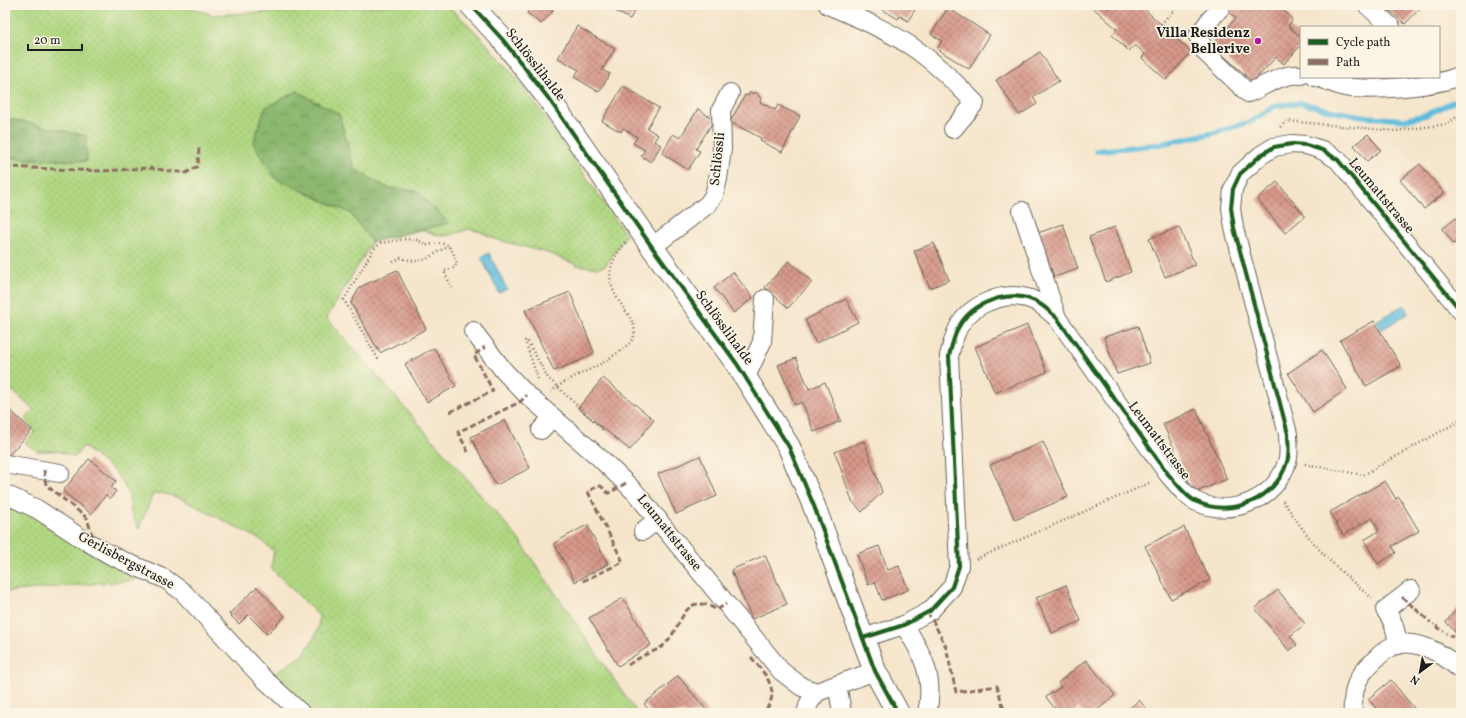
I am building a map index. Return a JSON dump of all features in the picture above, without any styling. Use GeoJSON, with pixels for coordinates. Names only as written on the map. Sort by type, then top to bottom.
{"type":"FeatureCollection","features":[{"type":"Feature","properties":{"kind":"main road","name":"Schlösslihalde"},"geometry":{"type":"LineString","coordinates":[[471,5],[503,40],[549,99],[652,247],[746,377],[789,447],[814,506],[875,671],[895,708]]}},
{"type":"Feature","properties":{"kind":"street"},"geometry":{"type":"LineString","coordinates":[[828,5],[873,24],[911,46],[943,70],[975,102],[953,129]]}},
{"type":"Feature","properties":{"kind":"street"},"geometry":{"type":"LineString","coordinates":[[1367,5],[1390,26]]}},
{"type":"Feature","properties":{"kind":"street"},"geometry":{"type":"LineString","coordinates":[[1221,7],[1198,36],[1205,52],[1248,93],[1280,77],[1293,74],[1300,75]]}},
{"type":"Feature","properties":{"kind":"street"},"geometry":{"type":"LineString","coordinates":[[1440,69],[1458,77]]}},
{"type":"Feature","properties":{"kind":"street"},"geometry":{"type":"LineString","coordinates":[[1318,78],[1343,87],[1360,83],[1386,88],[1439,82],[1458,77]]}},
{"type":"Feature","properties":{"kind":"street","name":"Schlössli"},"geometry":{"type":"LineString","coordinates":[[652,247],[708,204],[714,195],[722,149],[721,110],[730,93]]}},
{"type":"Feature","properties":{"kind":"street","name":"Leumattstrasse"},"geometry":{"type":"LineString","coordinates":[[863,638],[904,625],[930,611],[952,588],[959,566],[949,356],[956,332],[968,314],[986,302],[1010,296],[1028,298],[1044,306],[1057,318],[1168,474],[1182,490],[1196,502],[1212,507],[1230,508],[1250,504],[1268,492],[1280,477],[1288,461],[1288,434],[1234,228],[1231,208],[1233,189],[1240,174],[1261,155],[1274,147],[1292,144],[1306,145],[1322,150],[1338,160],[1461,311]]}},
{"type":"Feature","properties":{"kind":"street"},"geometry":{"type":"LineString","coordinates":[[1022,211],[1057,318]]}},
{"type":"Feature","properties":{"kind":"street"},"geometry":{"type":"LineString","coordinates":[[746,377],[762,342],[765,299]]}},
{"type":"Feature","properties":{"kind":"street","name":"Leumattstrasse"},"geometry":{"type":"LineString","coordinates":[[473,331],[504,371],[526,394],[547,424],[619,476],[636,492],[658,519],[756,652],[802,687],[817,692]]}},
{"type":"Feature","properties":{"kind":"street"},"geometry":{"type":"LineString","coordinates":[[5,464],[60,473]]}},
{"type":"Feature","properties":{"kind":"street","name":"Gerlisbergstrasse"},"geometry":{"type":"LineString","coordinates":[[5,494],[37,509],[81,538],[112,556],[165,579],[184,592],[262,677],[301,713]]}},
{"type":"Feature","properties":{"kind":"street"},"geometry":{"type":"LineString","coordinates":[[643,531],[658,519]]}},
{"type":"Feature","properties":{"kind":"street"},"geometry":{"type":"LineString","coordinates":[[1398,645],[1394,625],[1390,615],[1385,610],[1411,590]]}},
{"type":"Feature","properties":{"kind":"street"},"geometry":{"type":"LineString","coordinates":[[904,625],[919,651],[927,669],[930,700],[927,713]]}},
{"type":"Feature","properties":{"kind":"street"},"geometry":{"type":"LineString","coordinates":[[1353,713],[1352,703],[1359,677],[1374,660],[1390,647],[1413,644],[1430,649],[1449,660],[1461,670]]}},
{"type":"Feature","properties":{"kind":"street"},"geometry":{"type":"LineString","coordinates":[[806,713],[809,703],[817,692],[875,671]]}},
{"type":"Feature","properties":{"kind":"street"},"geometry":{"type":"LineString","coordinates":[[836,686],[842,713]]}},
{"type":"Feature","properties":{"kind":"path"},"geometry":{"type":"LineString","coordinates":[[1161,24],[1179,5]]}},
{"type":"Feature","properties":{"kind":"path"},"geometry":{"type":"LineString","coordinates":[[1276,131],[1287,121],[1395,131],[1447,124],[1461,114]]}},
{"type":"Feature","properties":{"kind":"path"},"geometry":{"type":"LineString","coordinates":[[548,394],[556,387],[609,359],[632,341],[635,332],[633,321],[612,289],[609,271],[614,258],[630,237]]}},
{"type":"Feature","properties":{"kind":"path"},"geometry":{"type":"LineString","coordinates":[[378,358],[344,300],[373,250],[381,243],[406,239],[417,240],[427,245],[448,245],[453,252],[457,263],[454,268],[444,271],[453,291]]}},
{"type":"Feature","properties":{"kind":"path"},"geometry":{"type":"LineString","coordinates":[[393,262],[401,258],[411,261],[421,261],[429,258],[441,248],[449,247]]}},
{"type":"Feature","properties":{"kind":"path"},"geometry":{"type":"LineString","coordinates":[[540,385],[525,341],[527,340],[548,378],[604,431]]}},
{"type":"Feature","properties":{"kind":"path"},"geometry":{"type":"LineString","coordinates":[[1303,464],[1364,475],[1461,420]]}},
{"type":"Feature","properties":{"kind":"path"},"geometry":{"type":"LineString","coordinates":[[972,561],[1155,481]]}},
{"type":"Feature","properties":{"kind":"path"},"geometry":{"type":"LineString","coordinates":[[1281,499],[1308,536],[1328,559],[1385,610]]}},
{"type":"Feature","properties":{"kind":"path"},"geometry":{"type":"LineString","coordinates":[[1430,622],[1436,626]]}},
{"type":"Feature","properties":{"kind":"path"},"geometry":{"type":"LineString","coordinates":[[1443,631],[1450,635]]}},
{"type":"Feature","properties":{"kind":"green space"},"geometry":{"type":"Polygon","coordinates":[[[5,5],[181,5],[213,15],[396,5],[447,5],[478,34],[511,71],[536,104],[626,235],[606,265],[597,268],[577,265],[548,253],[495,239],[481,232],[469,229],[451,235],[441,236],[421,230],[448,222],[417,191],[387,188],[354,169],[339,114],[275,178],[350,213],[372,242],[327,318],[517,537],[637,713],[311,713],[301,706],[273,677],[281,669],[304,654],[319,626],[319,616],[271,568],[274,551],[261,540],[180,498],[162,493],[153,494],[139,529],[131,512],[129,496],[123,483],[114,471],[83,446],[75,457],[58,451],[37,451],[25,443],[35,432],[25,419],[34,410],[5,384],[5,158],[86,161],[86,136],[5,118],[5,5]]]}},
{"type":"Feature","properties":{"kind":"green space"},"geometry":{"type":"Polygon","coordinates":[[[297,91],[339,114],[354,169],[387,188],[417,191],[449,223],[372,242],[350,213],[275,178],[253,143],[265,108],[297,91]]]}},
{"type":"Feature","properties":{"kind":"green space"},"geometry":{"type":"Polygon","coordinates":[[[5,118],[86,136],[87,161],[5,158],[5,118]]]}},
{"type":"Feature","properties":{"kind":"green space"},"geometry":{"type":"Polygon","coordinates":[[[5,500],[141,574],[134,580],[5,592],[5,500]]]}},
{"type":"Feature","properties":{"kind":"water"},"geometry":{"type":"Polygon","coordinates":[[[489,253],[507,289],[499,293],[481,257],[489,253]]]}},
{"type":"Feature","properties":{"kind":"water"},"geometry":{"type":"Polygon","coordinates":[[[1404,305],[1408,314],[1381,330],[1376,321],[1404,305]]]}},
{"type":"Feature","properties":{"kind":"building"},"geometry":{"type":"Polygon","coordinates":[[[534,5],[545,5],[553,11],[541,24],[527,13],[534,5]]]}},
{"type":"Feature","properties":{"kind":"building"},"geometry":{"type":"Polygon","coordinates":[[[604,5],[638,5],[630,19],[604,5]]]}},
{"type":"Feature","properties":{"kind":"building"},"geometry":{"type":"Polygon","coordinates":[[[875,5],[918,5],[908,21],[900,16],[898,19],[875,5]]]}},
{"type":"Feature","properties":{"kind":"building"},"geometry":{"type":"Polygon","coordinates":[[[1090,5],[1140,5],[1191,52],[1166,80],[1142,58],[1145,54],[1135,45],[1129,51],[1112,35],[1117,29],[1090,5]]]}},
{"type":"Feature","properties":{"kind":"building","name":"Villa Residenz Bellerive"},"geometry":{"type":"Polygon","coordinates":[[[1232,5],[1277,5],[1290,16],[1292,21],[1288,26],[1300,36],[1300,46],[1284,64],[1276,57],[1253,82],[1212,45],[1236,18],[1227,11],[1232,5]]]}},
{"type":"Feature","properties":{"kind":"building"},"geometry":{"type":"Polygon","coordinates":[[[1375,5],[1423,5],[1405,24],[1389,10],[1385,14],[1375,5]]]}},
{"type":"Feature","properties":{"kind":"building"},"geometry":{"type":"Polygon","coordinates":[[[948,8],[990,35],[969,69],[937,49],[942,41],[931,34],[948,8]]]}},
{"type":"Feature","properties":{"kind":"building"},"geometry":{"type":"Polygon","coordinates":[[[577,26],[615,49],[602,70],[610,74],[599,92],[574,77],[579,70],[558,58],[577,26]]]}},
{"type":"Feature","properties":{"kind":"building"},"geometry":{"type":"Polygon","coordinates":[[[1040,52],[1059,81],[1033,97],[1037,104],[1019,115],[996,80],[1040,52]]]}},
{"type":"Feature","properties":{"kind":"building"},"geometry":{"type":"Polygon","coordinates":[[[623,86],[659,108],[647,128],[658,135],[654,141],[661,145],[651,162],[641,156],[645,150],[633,143],[637,137],[623,128],[621,132],[602,121],[623,86]]]}},
{"type":"Feature","properties":{"kind":"building"},"geometry":{"type":"Polygon","coordinates":[[[749,93],[757,93],[761,99],[760,102],[775,110],[778,105],[800,116],[782,152],[760,141],[761,138],[730,122],[745,95],[748,96],[749,93]]]}},
{"type":"Feature","properties":{"kind":"building"},"geometry":{"type":"Polygon","coordinates":[[[698,109],[714,120],[696,149],[700,151],[688,170],[662,153],[673,134],[680,138],[698,109]]]}},
{"type":"Feature","properties":{"kind":"building"},"geometry":{"type":"Polygon","coordinates":[[[1368,134],[1381,150],[1367,161],[1354,145],[1368,134]]]}},
{"type":"Feature","properties":{"kind":"building"},"geometry":{"type":"Polygon","coordinates":[[[1420,164],[1444,193],[1424,209],[1400,180],[1420,164]]]}},
{"type":"Feature","properties":{"kind":"building"},"geometry":{"type":"Polygon","coordinates":[[[1277,182],[1305,216],[1285,233],[1257,199],[1277,182]]]}},
{"type":"Feature","properties":{"kind":"building"},"geometry":{"type":"Polygon","coordinates":[[[1456,218],[1461,224],[1461,238],[1454,244],[1442,229],[1456,218]]]}},
{"type":"Feature","properties":{"kind":"building"},"geometry":{"type":"Polygon","coordinates":[[[1063,224],[1078,269],[1054,277],[1038,233],[1063,224]]]}},
{"type":"Feature","properties":{"kind":"building"},"geometry":{"type":"Polygon","coordinates":[[[1115,227],[1131,272],[1106,282],[1089,237],[1115,227]]]}},
{"type":"Feature","properties":{"kind":"building"},"geometry":{"type":"Polygon","coordinates":[[[1179,227],[1195,265],[1165,277],[1149,239],[1179,227]]]}},
{"type":"Feature","properties":{"kind":"building"},"geometry":{"type":"Polygon","coordinates":[[[934,243],[949,280],[930,288],[914,251],[934,243]]]}},
{"type":"Feature","properties":{"kind":"building"},"geometry":{"type":"Polygon","coordinates":[[[789,261],[812,282],[788,308],[765,287],[789,261]]]}},
{"type":"Feature","properties":{"kind":"building"},"geometry":{"type":"Polygon","coordinates":[[[397,270],[426,329],[380,353],[351,303],[360,287],[397,270]]]}},
{"type":"Feature","properties":{"kind":"building"},"geometry":{"type":"Polygon","coordinates":[[[733,272],[753,298],[734,313],[714,288],[733,272]]]}},
{"type":"Feature","properties":{"kind":"building"},"geometry":{"type":"Polygon","coordinates":[[[570,292],[594,352],[584,359],[554,371],[525,310],[570,292]]]}},
{"type":"Feature","properties":{"kind":"building"},"geometry":{"type":"Polygon","coordinates":[[[846,299],[858,322],[816,343],[805,320],[846,299]]]}},
{"type":"Feature","properties":{"kind":"building"},"geometry":{"type":"Polygon","coordinates":[[[1374,321],[1401,366],[1366,386],[1340,340],[1374,321]]]}},
{"type":"Feature","properties":{"kind":"building"},"geometry":{"type":"Polygon","coordinates":[[[1027,325],[1047,372],[995,393],[975,347],[1027,325]]]}},
{"type":"Feature","properties":{"kind":"building"},"geometry":{"type":"Polygon","coordinates":[[[1138,326],[1150,363],[1117,374],[1104,337],[1138,326]]]}},
{"type":"Feature","properties":{"kind":"building"},"geometry":{"type":"Polygon","coordinates":[[[434,348],[456,386],[427,402],[405,364],[434,348]]]}},
{"type":"Feature","properties":{"kind":"building"},"geometry":{"type":"Polygon","coordinates":[[[1322,350],[1347,389],[1313,412],[1288,373],[1322,350]]]}},
{"type":"Feature","properties":{"kind":"building"},"geometry":{"type":"Polygon","coordinates":[[[796,358],[809,389],[825,382],[841,421],[814,432],[802,402],[795,405],[778,365],[796,358]]]}},
{"type":"Feature","properties":{"kind":"building"},"geometry":{"type":"Polygon","coordinates":[[[603,378],[654,420],[630,450],[578,408],[603,378]]]}},
{"type":"Feature","properties":{"kind":"building"},"geometry":{"type":"Polygon","coordinates":[[[5,406],[32,430],[6,458],[5,457],[5,406]]]}},
{"type":"Feature","properties":{"kind":"building"},"geometry":{"type":"Polygon","coordinates":[[[1196,409],[1227,479],[1194,493],[1163,424],[1196,409]]]}},
{"type":"Feature","properties":{"kind":"building"},"geometry":{"type":"Polygon","coordinates":[[[505,420],[530,468],[496,485],[471,437],[505,420]]]}},
{"type":"Feature","properties":{"kind":"building"},"geometry":{"type":"Polygon","coordinates":[[[864,441],[882,492],[862,512],[852,501],[835,452],[864,441]]]}},
{"type":"Feature","properties":{"kind":"building"},"geometry":{"type":"Polygon","coordinates":[[[1043,442],[1068,497],[1015,520],[990,465],[1043,442]]]}},
{"type":"Feature","properties":{"kind":"building"},"geometry":{"type":"Polygon","coordinates":[[[700,456],[717,496],[676,514],[658,474],[700,456]]]}},
{"type":"Feature","properties":{"kind":"building"},"geometry":{"type":"Polygon","coordinates":[[[89,459],[116,481],[111,488],[116,491],[110,499],[106,495],[91,514],[63,491],[89,459]]]}},
{"type":"Feature","properties":{"kind":"building"},"geometry":{"type":"Polygon","coordinates":[[[1385,481],[1396,499],[1399,497],[1419,531],[1392,546],[1396,553],[1378,564],[1364,540],[1379,531],[1372,518],[1343,535],[1330,512],[1385,481]]]}},
{"type":"Feature","properties":{"kind":"building"},"geometry":{"type":"Polygon","coordinates":[[[587,525],[608,564],[575,582],[554,543],[587,525]]]}},
{"type":"Feature","properties":{"kind":"building"},"geometry":{"type":"Polygon","coordinates":[[[1184,527],[1210,580],[1171,599],[1145,546],[1184,527]]]}},
{"type":"Feature","properties":{"kind":"building"},"geometry":{"type":"Polygon","coordinates":[[[879,546],[888,570],[899,566],[908,590],[882,600],[875,582],[868,585],[857,554],[879,546]]]}},
{"type":"Feature","properties":{"kind":"building"},"geometry":{"type":"Polygon","coordinates":[[[765,555],[787,604],[752,619],[731,570],[765,555]]]}},
{"type":"Feature","properties":{"kind":"building"},"geometry":{"type":"Polygon","coordinates":[[[1066,585],[1081,621],[1052,633],[1036,598],[1066,585]]]}},
{"type":"Feature","properties":{"kind":"building"},"geometry":{"type":"Polygon","coordinates":[[[257,587],[285,616],[267,634],[248,615],[239,624],[229,614],[257,587]]]}},
{"type":"Feature","properties":{"kind":"building"},"geometry":{"type":"Polygon","coordinates":[[[1278,590],[1305,624],[1290,636],[1297,645],[1289,651],[1255,608],[1278,590]]]}},
{"type":"Feature","properties":{"kind":"building"},"geometry":{"type":"Polygon","coordinates":[[[623,598],[651,645],[618,666],[589,618],[623,598]]]}},
{"type":"Feature","properties":{"kind":"building"},"geometry":{"type":"Polygon","coordinates":[[[1461,604],[1461,639],[1446,622],[1461,604]]]}},
{"type":"Feature","properties":{"kind":"building"},"geometry":{"type":"Polygon","coordinates":[[[1086,660],[1115,695],[1094,713],[1082,713],[1078,708],[1072,713],[1058,713],[1046,697],[1061,687],[1058,683],[1086,660]]]}},
{"type":"Feature","properties":{"kind":"building"},"geometry":{"type":"Polygon","coordinates":[[[678,676],[709,713],[652,713],[644,704],[678,676]]]}},
{"type":"Feature","properties":{"kind":"building"},"geometry":{"type":"Polygon","coordinates":[[[1391,680],[1418,713],[1380,713],[1368,699],[1391,680]]]}},
{"type":"Feature","properties":{"kind":"building"},"geometry":{"type":"Polygon","coordinates":[[[1139,700],[1150,713],[1124,713],[1139,700]]]}},
{"type":"Feature","properties":{"kind":"waterway"},"geometry":{"type":"LineString","coordinates":[[1096,151],[1160,144],[1214,133],[1252,121],[1275,106],[1301,103],[1337,112],[1404,120],[1426,115],[1461,98]]}},
{"type":"Feature","properties":{"kind":"marked path"},"geometry":{"type":"LineString","coordinates":[[5,167],[102,171],[148,168],[186,173],[198,166],[199,147]]}},
{"type":"Feature","properties":{"kind":"marked path"},"geometry":{"type":"LineString","coordinates":[[450,412],[493,391],[474,355],[485,347]]}},
{"type":"Feature","properties":{"kind":"marked path"},"geometry":{"type":"LineString","coordinates":[[468,452],[458,432],[520,402],[527,395]]}},
{"type":"Feature","properties":{"kind":"marked path"},"geometry":{"type":"LineString","coordinates":[[44,470],[46,485],[87,518],[95,546]]}},
{"type":"Feature","properties":{"kind":"marked path"},"geometry":{"type":"LineString","coordinates":[[583,581],[623,562],[588,492],[597,486],[601,486],[608,493],[626,483]]}},
{"type":"Feature","properties":{"kind":"marked path"},"geometry":{"type":"LineString","coordinates":[[1402,597],[1430,622]]}},
{"type":"Feature","properties":{"kind":"marked path"},"geometry":{"type":"LineString","coordinates":[[628,665],[664,645],[684,614],[693,605],[704,604],[717,610],[726,604]]}},
{"type":"Feature","properties":{"kind":"marked path"},"geometry":{"type":"LineString","coordinates":[[927,612],[946,647],[956,692],[997,686],[1005,713]]}},
{"type":"Feature","properties":{"kind":"marked path"},"geometry":{"type":"LineString","coordinates":[[1436,626],[1443,631]]}},
{"type":"Feature","properties":{"kind":"marked path"},"geometry":{"type":"LineString","coordinates":[[751,657],[762,670],[770,684],[772,691],[772,698],[763,713]]}},
{"type":"Feature","properties":{"kind":"cycle path"},"geometry":{"type":"LineString","coordinates":[[471,5],[503,40],[549,99],[652,247],[737,364],[789,447],[814,506],[875,671],[898,713]]}},
{"type":"Feature","properties":{"kind":"cycle path"},"geometry":{"type":"LineString","coordinates":[[863,638],[904,625],[930,611],[952,587],[959,566],[949,356],[961,323],[976,308],[996,299],[1017,296],[1035,301],[1043,306],[1057,318],[1168,474],[1185,494],[1197,502],[1224,508],[1251,502],[1263,495],[1273,486],[1281,475],[1287,462],[1289,448],[1288,434],[1234,228],[1231,208],[1233,189],[1240,174],[1261,155],[1274,147],[1292,144],[1306,145],[1322,150],[1338,160],[1461,311]]}},
{"type":"Feature","properties":{"kind":"place","name":"Villa Residenz Bellerive"},"geometry":{"type":"Point","coordinates":[1258,41]}}]}
